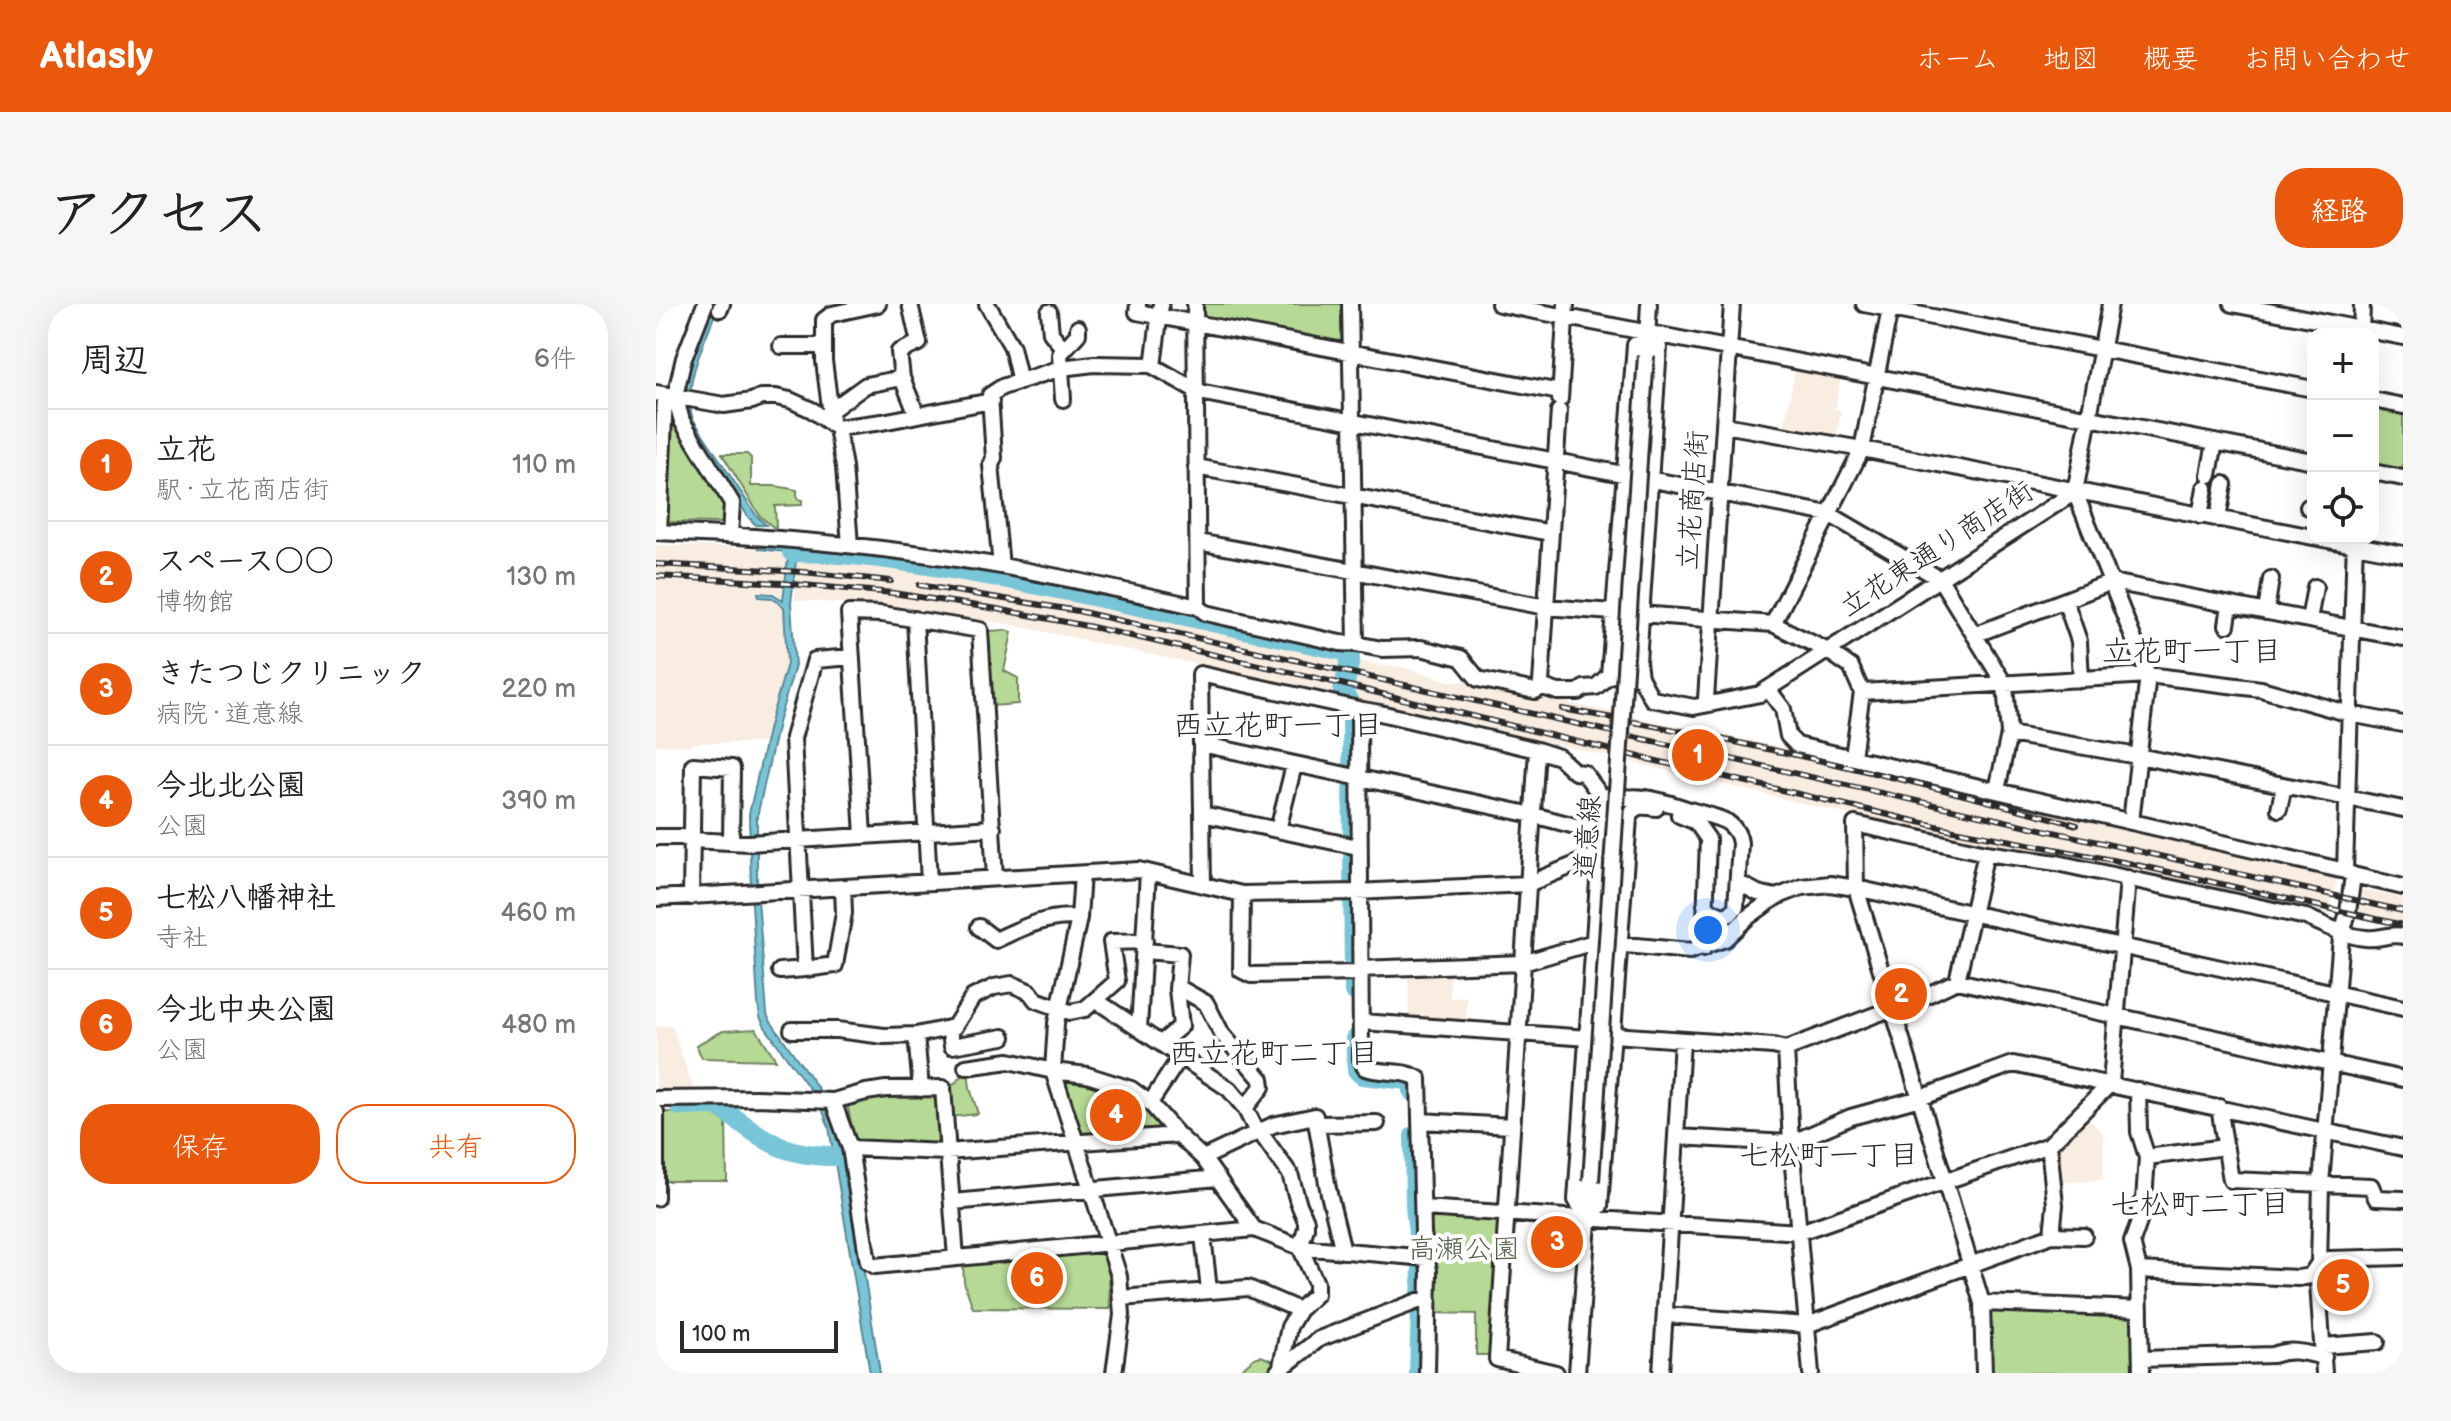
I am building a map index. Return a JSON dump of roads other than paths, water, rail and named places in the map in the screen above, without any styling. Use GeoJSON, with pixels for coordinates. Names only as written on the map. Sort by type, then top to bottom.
{"type":"FeatureCollection","features":[{"type":"Feature","properties":{"kind":"street"},"geometry":{"type":"LineString","coordinates":[[705,304],[673,396],[657,532],[850,545],[1001,566],[1351,643],[1382,649],[1421,648],[1461,658],[1478,679],[1535,691],[1543,687],[1558,692],[1578,692],[1596,687],[1609,675],[1635,345],[1647,334]]}},
{"type":"Feature","properties":{"kind":"street"},"geometry":{"type":"LineString","coordinates":[[850,545],[844,467],[833,421],[823,346],[825,317],[878,304]]}},
{"type":"Feature","properties":{"kind":"street"},"geometry":{"type":"LineString","coordinates":[[910,304],[919,343],[899,352],[902,378],[917,415]]}},
{"type":"Feature","properties":{"kind":"street"},"geometry":{"type":"LineString","coordinates":[[987,304],[1012,347],[1020,382]]}},
{"type":"Feature","properties":{"kind":"street"},"geometry":{"type":"LineString","coordinates":[[1138,304],[1137,312],[1161,310],[1195,322],[1347,350],[1560,403]]}},
{"type":"Feature","properties":{"kind":"street"},"geometry":{"type":"LineString","coordinates":[[1195,304],[1198,607]]}},
{"type":"Feature","properties":{"kind":"street"},"geometry":{"type":"LineString","coordinates":[[1350,304],[1347,350],[1351,643]]}},
{"type":"Feature","properties":{"kind":"street"},"geometry":{"type":"LineString","coordinates":[[1499,304],[1565,310],[1647,334],[2307,460]]}},
{"type":"Feature","properties":{"kind":"street","name":"道意線"},"geometry":{"type":"LineString","coordinates":[[1577,1373],[1649,304]]}},
{"type":"Feature","properties":{"kind":"street","name":"立花商店街"},"geometry":{"type":"LineString","coordinates":[[1706,699],[1732,304]]}},
{"type":"Feature","properties":{"kind":"street"},"geometry":{"type":"LineString","coordinates":[[1864,304],[1890,306],[2307,388]]}},
{"type":"Feature","properties":{"kind":"street"},"geometry":{"type":"LineString","coordinates":[[2110,304],[2075,492],[2148,675],[2131,822]]}},
{"type":"Feature","properties":{"kind":"street"},"geometry":{"type":"LineString","coordinates":[[2232,304],[2347,328]]}},
{"type":"Feature","properties":{"kind":"street"},"geometry":{"type":"LineString","coordinates":[[2361,328],[2362,304]]}},
{"type":"Feature","properties":{"kind":"street"},"geometry":{"type":"LineString","coordinates":[[1773,624],[1862,449],[1890,306]]}},
{"type":"Feature","properties":{"kind":"street"},"geometry":{"type":"LineString","coordinates":[[1153,366],[1161,310]]}},
{"type":"Feature","properties":{"kind":"street"},"geometry":{"type":"LineString","coordinates":[[1543,687],[1565,310]]}},
{"type":"Feature","properties":{"kind":"street"},"geometry":{"type":"LineString","coordinates":[[1049,312],[1051,333],[1063,348]]}},
{"type":"Feature","properties":{"kind":"street"},"geometry":{"type":"LineString","coordinates":[[1063,399],[1060,354],[1078,334],[1078,328]]}},
{"type":"Feature","properties":{"kind":"street"},"geometry":{"type":"LineString","coordinates":[[1609,675],[1640,677],[1638,662],[1659,347],[1647,334]]}},
{"type":"Feature","properties":{"kind":"street"},"geometry":{"type":"LineString","coordinates":[[2379,334],[2403,337]]}},
{"type":"Feature","properties":{"kind":"street"},"geometry":{"type":"LineString","coordinates":[[781,346],[823,346]]}},
{"type":"Feature","properties":{"kind":"street"},"geometry":{"type":"LineString","coordinates":[[1001,566],[991,465],[994,458],[990,395],[993,391],[1061,368],[1094,364],[1153,366],[1196,391],[1829,514],[1940,579],[2005,685],[2009,734],[1997,790]]}},
{"type":"Feature","properties":{"kind":"street"},"geometry":{"type":"LineString","coordinates":[[833,421],[866,385],[902,378]]}},
{"type":"Feature","properties":{"kind":"street"},"geometry":{"type":"LineString","coordinates":[[673,396],[724,405],[776,397],[833,421],[917,415],[991,401]]}},
{"type":"Feature","properties":{"kind":"street"},"geometry":{"type":"LineString","coordinates":[[673,396],[682,421],[732,503],[730,535]]}},
{"type":"Feature","properties":{"kind":"street"},"geometry":{"type":"LineString","coordinates":[[2379,401],[2403,406]]}},
{"type":"Feature","properties":{"kind":"street"},"geometry":{"type":"LineString","coordinates":[[1724,425],[2200,516],[2307,525]]}},
{"type":"Feature","properties":{"kind":"street"},"geometry":{"type":"LineString","coordinates":[[2200,516],[2215,442]]}},
{"type":"Feature","properties":{"kind":"street"},"geometry":{"type":"LineString","coordinates":[[1196,467],[1551,533]]}},
{"type":"Feature","properties":{"kind":"street"},"geometry":{"type":"LineString","coordinates":[[2379,473],[2403,478]]}},
{"type":"Feature","properties":{"kind":"street"},"geometry":{"type":"LineString","coordinates":[[2218,519],[2224,484]]}},
{"type":"Feature","properties":{"kind":"street","name":"立花東通り商店街"},"geometry":{"type":"LineString","coordinates":[[1640,677],[1652,699],[1694,707],[1760,694],[2075,492]]}},
{"type":"Feature","properties":{"kind":"street"},"geometry":{"type":"LineString","coordinates":[[1198,542],[1546,607],[1773,624],[1828,651],[1851,667],[1862,692],[1853,757]]}},
{"type":"Feature","properties":{"kind":"street"},"geometry":{"type":"LineString","coordinates":[[2324,1373],[2318,1265],[2321,1184],[2336,994],[2343,932],[2350,905],[2348,799],[2355,544]]}},
{"type":"Feature","properties":{"kind":"street"},"geometry":{"type":"LineString","coordinates":[[2363,544],[2403,554]]}},
{"type":"Feature","properties":{"kind":"street"},"geometry":{"type":"LineString","coordinates":[[2266,612],[2271,579]]}},
{"type":"Feature","properties":{"kind":"street"},"geometry":{"type":"LineString","coordinates":[[1974,635],[2112,582],[2403,638]]}},
{"type":"Feature","properties":{"kind":"street"},"geometry":{"type":"LineString","coordinates":[[2309,620],[2315,587]]}},
{"type":"Feature","properties":{"kind":"street"},"geometry":{"type":"LineString","coordinates":[[2065,600],[2079,641],[2081,680]]}},
{"type":"Feature","properties":{"kind":"street"},"geometry":{"type":"LineString","coordinates":[[2227,625],[2230,605]]}},
{"type":"Feature","properties":{"kind":"street"},"geometry":{"type":"LineString","coordinates":[[863,835],[849,613],[882,614],[980,630],[995,878]]}},
{"type":"Feature","properties":{"kind":"street"},"geometry":{"type":"LineString","coordinates":[[915,619],[929,882]]}},
{"type":"Feature","properties":{"kind":"street"},"geometry":{"type":"LineString","coordinates":[[805,969],[793,738],[815,660],[852,657]]}},
{"type":"Feature","properties":{"kind":"street"},"geometry":{"type":"LineString","coordinates":[[1203,884],[1200,674],[1537,750],[1559,757],[1575,772],[1584,773],[1601,796],[1649,797],[1723,821],[1734,829],[1740,839],[1737,904],[1730,914],[1718,915],[1705,905]]}},
{"type":"Feature","properties":{"kind":"street"},"geometry":{"type":"LineString","coordinates":[[1862,692],[2148,675],[2261,689],[2350,714],[2403,724]]}},
{"type":"Feature","properties":{"kind":"street"},"geometry":{"type":"LineString","coordinates":[[1768,689],[1783,709],[1785,727],[1793,742],[2403,887]]}},
{"type":"Feature","properties":{"kind":"street"},"geometry":{"type":"LineString","coordinates":[[1354,708],[1359,716],[1353,778],[1356,972],[1362,1022],[1361,1059],[1365,1068],[1375,1072],[1411,1074],[1419,1079],[1427,1373]]}},
{"type":"Feature","properties":{"kind":"street"},"geometry":{"type":"LineString","coordinates":[[2009,734],[2138,756],[2403,809]]}},
{"type":"Feature","properties":{"kind":"street"},"geometry":{"type":"LineString","coordinates":[[1201,744],[1533,815],[1602,833]]}},
{"type":"Feature","properties":{"kind":"street"},"geometry":{"type":"LineString","coordinates":[[1537,750],[1497,1359],[1556,1373]]}},
{"type":"Feature","properties":{"kind":"street"},"geometry":{"type":"LineString","coordinates":[[691,897],[693,765],[732,768],[731,842]]}},
{"type":"Feature","properties":{"kind":"street"},"geometry":{"type":"LineString","coordinates":[[1278,830],[1294,765]]}},
{"type":"Feature","properties":{"kind":"street"},"geometry":{"type":"LineString","coordinates":[[2279,809],[2284,786]]}},
{"type":"Feature","properties":{"kind":"street"},"geometry":{"type":"LineString","coordinates":[[1588,1218],[1576,1200],[1603,817],[1613,804],[1626,797]]}},
{"type":"Feature","properties":{"kind":"street"},"geometry":{"type":"LineString","coordinates":[[1588,1218],[1600,1206],[1629,814],[1638,806],[1661,809],[1692,820],[1708,839],[1704,948]]}},
{"type":"Feature","properties":{"kind":"street"},"geometry":{"type":"LineString","coordinates":[[1202,814],[1355,847]]}},
{"type":"Feature","properties":{"kind":"street"},"geometry":{"type":"LineString","coordinates":[[1708,839],[1723,821]]}},
{"type":"Feature","properties":{"kind":"street"},"geometry":{"type":"LineString","coordinates":[[1984,1373],[1982,1303],[1856,888],[1855,824],[1986,853],[2057,863],[2306,917],[2368,939],[2392,934],[2403,936]]}},
{"type":"Feature","properties":{"kind":"street"},"geometry":{"type":"LineString","coordinates":[[656,837],[754,843],[993,828]]}},
{"type":"Feature","properties":{"kind":"street"},"geometry":{"type":"LineString","coordinates":[[1957,981],[1986,853]]}},
{"type":"Feature","properties":{"kind":"street"},"geometry":{"type":"LineString","coordinates":[[656,898],[1139,870],[1242,894],[1355,892],[1528,884],[1600,854],[1626,855]]}},
{"type":"Feature","properties":{"kind":"street"},"geometry":{"type":"LineString","coordinates":[[1139,1029],[1148,872]]}},
{"type":"Feature","properties":{"kind":"street"},"geometry":{"type":"LineString","coordinates":[[1082,874],[1079,918],[1056,1023],[1053,1071],[1119,1276],[1122,1315],[1114,1373]]}},
{"type":"Feature","properties":{"kind":"street"},"geometry":{"type":"LineString","coordinates":[[1423,1208],[1800,1232],[2049,1145],[2111,1083],[2128,878]]}},
{"type":"Feature","properties":{"kind":"street"},"geometry":{"type":"LineString","coordinates":[[1739,883],[1758,893],[1776,897]]}},
{"type":"Feature","properties":{"kind":"street"},"geometry":{"type":"LineString","coordinates":[[1242,894],[1241,970],[1251,975],[1523,963],[1594,942],[1690,951],[1725,939],[1776,897],[1802,887],[1830,884],[2403,1008]]}},
{"type":"Feature","properties":{"kind":"street"},"geometry":{"type":"LineString","coordinates":[[780,971],[835,965],[844,913],[843,888]]}},
{"type":"Feature","properties":{"kind":"street"},"geometry":{"type":"LineString","coordinates":[[979,927],[996,940],[1029,924],[1079,918]]}},
{"type":"Feature","properties":{"kind":"street"},"geometry":{"type":"LineString","coordinates":[[792,1030],[916,1035],[954,1027],[973,997],[994,987],[1012,984],[1030,992],[1036,1000],[1059,1009],[1070,1012],[1085,1009],[1117,981],[1111,942],[1180,954],[1177,989],[1181,1026],[1161,1043]]}},
{"type":"Feature","properties":{"kind":"street"},"geometry":{"type":"LineString","coordinates":[[1613,1035],[1786,1049],[1892,1011],[1957,981],[2403,1079]]}},
{"type":"Feature","properties":{"kind":"street"},"geometry":{"type":"LineString","coordinates":[[1177,989],[1206,1003],[1222,1034],[1261,1079],[1262,1087],[1245,1108]]}},
{"type":"Feature","properties":{"kind":"street"},"geometry":{"type":"LineString","coordinates":[[1097,1001],[1229,1089],[1290,1174],[1306,1221],[1300,1247],[1316,1283],[1316,1294],[1299,1310],[1289,1327],[1277,1372]]}},
{"type":"Feature","properties":{"kind":"street"},"geometry":{"type":"LineString","coordinates":[[1362,1022],[1588,1038]]}},
{"type":"Feature","properties":{"kind":"street"},"geometry":{"type":"LineString","coordinates":[[949,1028],[952,1046],[996,1038],[993,1063]]}},
{"type":"Feature","properties":{"kind":"street"},"geometry":{"type":"LineString","coordinates":[[916,1035],[921,1089]]}},
{"type":"Feature","properties":{"kind":"street"},"geometry":{"type":"LineString","coordinates":[[1661,1373],[1682,1041]]}},
{"type":"Feature","properties":{"kind":"street"},"geometry":{"type":"LineString","coordinates":[[1786,1049],[1791,1143],[1812,1373]]}},
{"type":"Feature","properties":{"kind":"street"},"geometry":{"type":"LineString","coordinates":[[1150,1103],[1181,1056]]}},
{"type":"Feature","properties":{"kind":"street"},"geometry":{"type":"LineString","coordinates":[[966,1067],[1009,1061],[1089,1076],[1131,1089],[1150,1103],[1203,1158],[1254,1229]]}},
{"type":"Feature","properties":{"kind":"street"},"geometry":{"type":"LineString","coordinates":[[1677,1137],[1791,1143],[1851,1117],[1920,1098],[2013,1064],[2403,1148]]}},
{"type":"Feature","properties":{"kind":"street"},"geometry":{"type":"LineString","coordinates":[[656,1099],[826,1101],[876,1090],[943,1088],[956,1258]]}},
{"type":"Feature","properties":{"kind":"street"},"geometry":{"type":"LineString","coordinates":[[2138,1090],[2139,1132],[2147,1157],[2144,1200],[2140,1205],[2139,1222],[2132,1242],[2139,1270],[2141,1366],[2220,1357],[2273,1355],[2296,1350],[2324,1352],[2377,1342]]}},
{"type":"Feature","properties":{"kind":"street"},"geometry":{"type":"LineString","coordinates":[[826,1101],[850,1148],[868,1262],[875,1266],[1254,1229],[1300,1247],[1423,1258]]}},
{"type":"Feature","properties":{"kind":"street"},"geometry":{"type":"LineString","coordinates":[[2219,1107],[2231,1180],[2371,1186],[2376,1198],[2403,1199]]}},
{"type":"Feature","properties":{"kind":"street"},"geometry":{"type":"LineString","coordinates":[[656,1112],[656,1198]]}},
{"type":"Feature","properties":{"kind":"street"},"geometry":{"type":"LineString","coordinates":[[1203,1158],[1273,1125],[1315,1116],[1343,1251]]}},
{"type":"Feature","properties":{"kind":"street"},"geometry":{"type":"LineString","coordinates":[[1420,1121],[1512,1126]]}},
{"type":"Feature","properties":{"kind":"street"},"geometry":{"type":"LineString","coordinates":[[1317,1124],[1377,1123]]}},
{"type":"Feature","properties":{"kind":"street"},"geometry":{"type":"LineString","coordinates":[[850,1148],[946,1152],[1178,1135]]}},
{"type":"Feature","properties":{"kind":"street"},"geometry":{"type":"LineString","coordinates":[[2049,1145],[2055,1205],[2052,1235]]}},
{"type":"Feature","properties":{"kind":"street"},"geometry":{"type":"LineString","coordinates":[[2147,1157],[2225,1147]]}},
{"type":"Feature","properties":{"kind":"street"},"geometry":{"type":"LineString","coordinates":[[953,1202],[1218,1178]]}},
{"type":"Feature","properties":{"kind":"street"},"geometry":{"type":"LineString","coordinates":[[1203,1235],[1209,1290]]}},
{"type":"Feature","properties":{"kind":"street"},"geometry":{"type":"LineString","coordinates":[[1665,1315],[1807,1325],[2052,1235],[2084,1236]]}},
{"type":"Feature","properties":{"kind":"street"},"geometry":{"type":"LineString","coordinates":[[2139,1270],[2299,1278],[2310,1276],[2318,1265],[2329,1259],[2403,1257]]}},
{"type":"Feature","properties":{"kind":"street"},"geometry":{"type":"LineString","coordinates":[[1121,1298],[1248,1288],[1299,1310]]}},
{"type":"Feature","properties":{"kind":"street"},"geometry":{"type":"LineString","coordinates":[[1277,1372],[1319,1339],[1424,1300]]}},
{"type":"Feature","properties":{"kind":"street"},"geometry":{"type":"LineString","coordinates":[[1982,1303],[2140,1309]]}},
{"type":"Feature","properties":{"kind":"street"},"geometry":{"type":"LineString","coordinates":[[2220,1357],[2220,1373]]}},
{"type":"Feature","properties":{"kind":"water"},"geometry":{"type":"Polygon","coordinates":[[[710,304],[719,304],[693,377],[690,406],[693,419],[756,515],[766,525],[756,525],[749,518],[687,421],[682,391],[690,357],[710,304]]]}},
{"type":"Feature","properties":{"kind":"water"},"geometry":{"type":"Polygon","coordinates":[[[759,546],[817,551],[816,555],[800,554],[796,561],[791,603],[795,666],[778,723],[757,817],[757,887],[767,1014],[824,1097],[837,1126],[849,1178],[880,1373],[870,1373],[829,1127],[811,1091],[760,1017],[749,814],[787,664],[784,607],[772,598],[759,597],[758,593],[773,594],[783,600],[788,558],[785,552],[759,549],[759,546]]]}},
{"type":"Feature","properties":{"kind":"waterway"},"geometry":{"type":"LineString","coordinates":[[792,552],[871,557],[1003,578],[1349,652],[1343,693],[1350,703],[1352,714],[1354,991]]}},
{"type":"Feature","properties":{"kind":"waterway"},"geometry":{"type":"LineString","coordinates":[[1355,1039],[1357,1070],[1362,1075],[1409,1080],[1413,1092]]}},
{"type":"Feature","properties":{"kind":"waterway"},"geometry":{"type":"LineString","coordinates":[[680,1106],[713,1105],[763,1138],[788,1150],[840,1156]]}},
{"type":"Feature","properties":{"kind":"waterway"},"geometry":{"type":"LineString","coordinates":[[1414,1136],[1415,1207],[1422,1267],[1419,1373]]}},
{"type":"Feature","properties":{"kind":"railway"},"geometry":{"type":"LineString","coordinates":[[656,564],[803,572],[891,581]]}},
{"type":"Feature","properties":{"kind":"railway"},"geometry":{"type":"LineString","coordinates":[[656,576],[893,593],[1092,627],[1949,829],[2128,863],[2403,925]]}},
{"type":"Feature","properties":{"kind":"railway"},"geometry":{"type":"LineString","coordinates":[[919,585],[1078,611],[2403,911]]}},
{"type":"Feature","properties":{"kind":"railway"},"geometry":{"type":"LineString","coordinates":[[1562,709],[1821,761],[2077,825]]}},
{"type":"Feature","properties":{"kind":"place","name":"立花"},"geometry":{"type":"Point","coordinates":[1698,755]}},
{"type":"Feature","properties":{"kind":"place","name":"スペース○○"},"geometry":{"type":"Point","coordinates":[1901,994]}},
{"type":"Feature","properties":{"kind":"place","name":"今北北公園"},"geometry":{"type":"Point","coordinates":[1116,1115]}},
{"type":"Feature","properties":{"kind":"place","name":"きたつじクリニック"},"geometry":{"type":"Point","coordinates":[1557,1242]}},
{"type":"Feature","properties":{"kind":"place","name":"今北中央公園"},"geometry":{"type":"Point","coordinates":[1037,1278]}},
{"type":"Feature","properties":{"kind":"place","name":"七松八幡神社"},"geometry":{"type":"Point","coordinates":[2343,1285]}},
{"type":"Feature","properties":{"kind":"district","name":"立花町一丁目"},"geometry":{"type":"Point","coordinates":[2192,652]}},
{"type":"Feature","properties":{"kind":"district","name":"西立花町一丁目"},"geometry":{"type":"Point","coordinates":[1278,726]}},
{"type":"Feature","properties":{"kind":"district","name":"西立花町二丁目"},"geometry":{"type":"Point","coordinates":[1274,1054]}},
{"type":"Feature","properties":{"kind":"district","name":"七松町一丁目"},"geometry":{"type":"Point","coordinates":[1829,1156]}},
{"type":"Feature","properties":{"kind":"district","name":"七松町二丁目"},"geometry":{"type":"Point","coordinates":[2200,1205]}},
{"type":"Feature","properties":{"kind":"park label","name":"高瀬公園"},"geometry":{"type":"Point","coordinates":[1464,1249]}}]}
